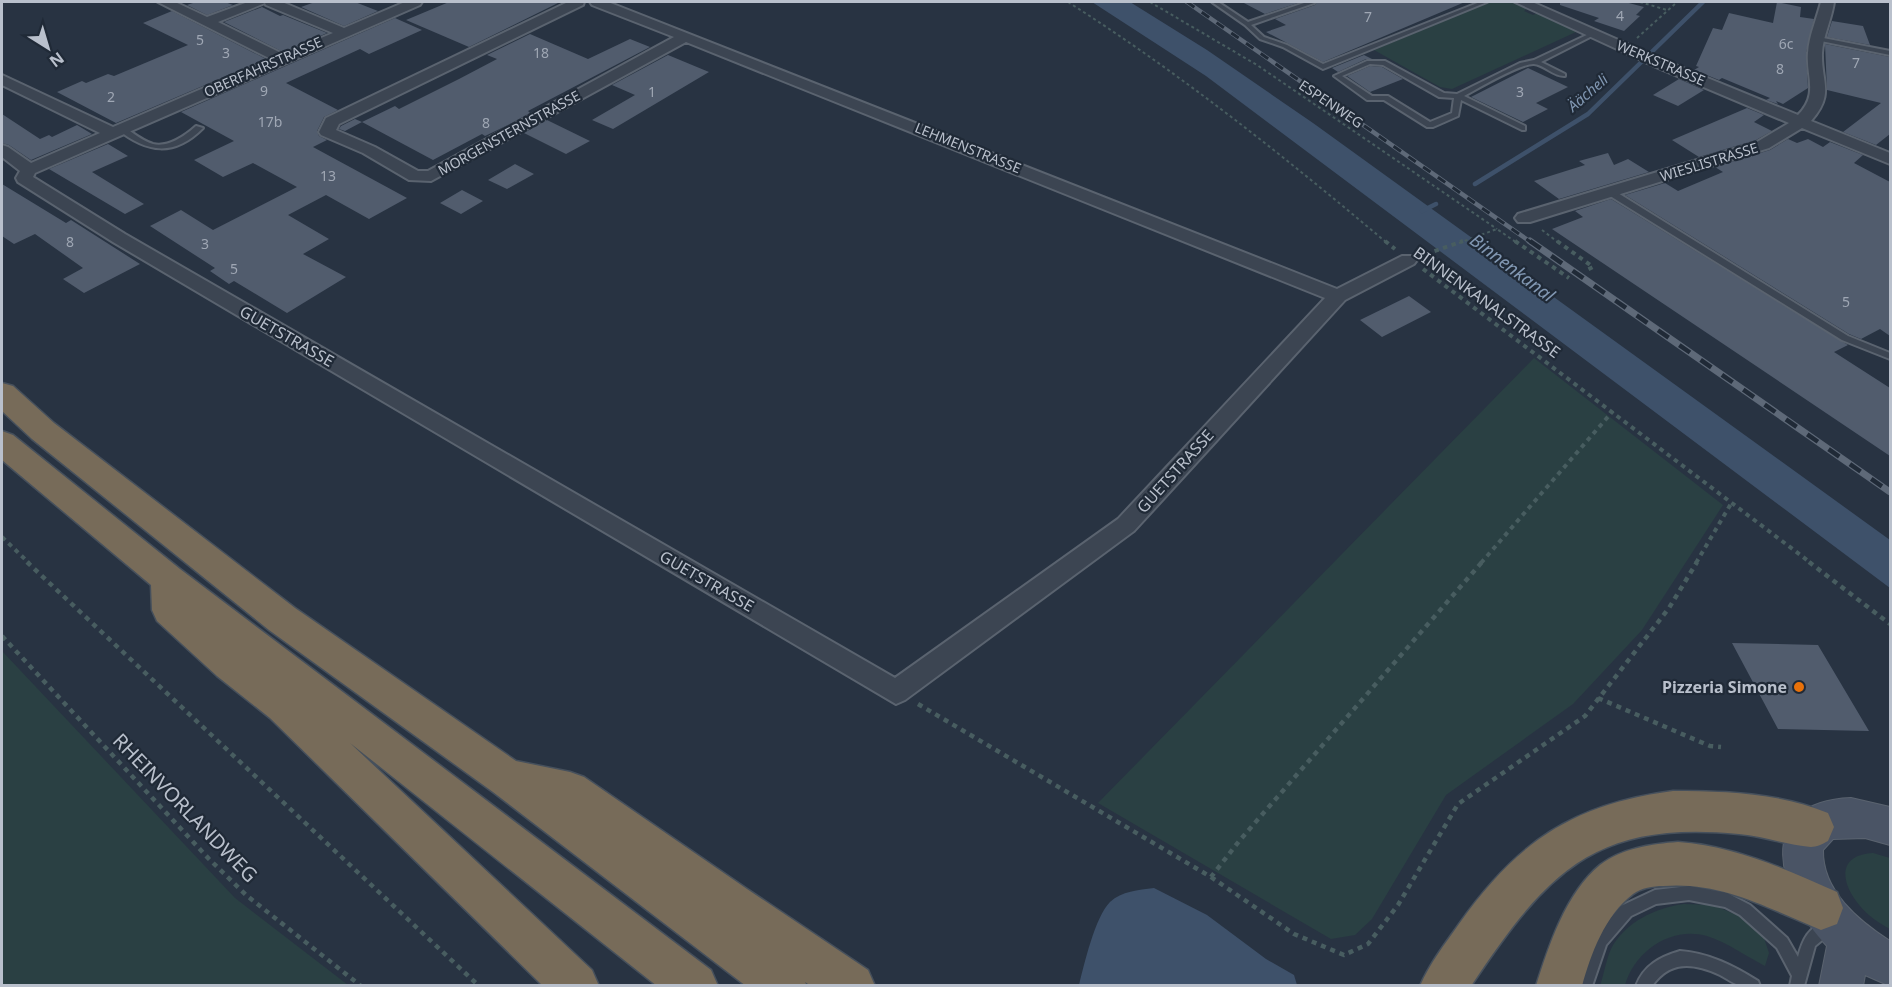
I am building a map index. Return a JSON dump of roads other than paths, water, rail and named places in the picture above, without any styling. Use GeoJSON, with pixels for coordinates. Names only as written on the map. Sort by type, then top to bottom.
{"type":"FeatureCollection","features":[{"type":"Feature","properties":{"kind":"highway"},"geometry":{"type":"LineString","coordinates":[[2,394],[43,431],[282,619],[507,778],[784,986]]}},
{"type":"Feature","properties":{"kind":"highway"},"geometry":{"type":"LineString","coordinates":[[2,443],[168,579],[695,986]]}},
{"type":"Feature","properties":{"kind":"highway"},"geometry":{"type":"LineString","coordinates":[[168,579],[170,610],[230,664],[284,706],[576,986]]}},
{"type":"Feature","properties":{"kind":"highway"},"geometry":{"type":"LineString","coordinates":[[507,778],[570,791],[731,905],[852,986]]}},
{"type":"Feature","properties":{"kind":"highway"},"geometry":{"type":"LineString","coordinates":[[1443,986],[1486,923],[1521,883],[1543,861],[1598,828],[1637,815],[1672,810],[1707,810],[1775,818],[1814,827]]}},
{"type":"Feature","properties":{"kind":"highway"},"geometry":{"type":"LineString","coordinates":[[1559,986],[1579,930],[1602,894],[1628,872],[1663,864],[1694,864],[1749,877],[1835,923]]}},
{"type":"Feature","properties":{"kind":"main road"},"geometry":{"type":"LineString","coordinates":[[1886,821],[1851,816],[1830,819],[1814,827],[1804,842],[1802,862],[1808,884],[1835,923],[1876,958],[1890,965]]}},
{"type":"Feature","properties":{"kind":"main road"},"geometry":{"type":"LineString","coordinates":[[1835,923],[1841,986]]}},
{"type":"Feature","properties":{"kind":"street"},"geometry":{"type":"LineString","coordinates":[[165,2],[282,59]]}},
{"type":"Feature","properties":{"kind":"street"},"geometry":{"type":"LineString","coordinates":[[206,22],[259,2]]}},
{"type":"Feature","properties":{"kind":"street"},"geometry":{"type":"LineString","coordinates":[[271,2],[343,32]]}},
{"type":"Feature","properties":{"kind":"street","name":"OBERFAHRSTRASSE"},"geometry":{"type":"LineString","coordinates":[[117,131],[415,2]]}},
{"type":"Feature","properties":{"kind":"street","name":"MORGENSTERNSTRASSE"},"geometry":{"type":"LineString","coordinates":[[578,2],[332,121],[327,132],[369,150],[415,176],[431,176],[685,37]]}},
{"type":"Feature","properties":{"kind":"street","name":"LEHMENSTRASSE"},"geometry":{"type":"LineString","coordinates":[[597,2],[1338,296]]}},
{"type":"Feature","properties":{"kind":"street","name":"WERKSTRASSE"},"geometry":{"type":"LineString","coordinates":[[1522,2],[1593,34],[1629,47],[1661,64],[1890,159]]}},
{"type":"Feature","properties":{"kind":"street","name":"WIESLISTRASSE"},"geometry":{"type":"LineString","coordinates":[[1524,218],[1763,145],[1801,122],[1813,109],[1819,86],[1815,53],[1828,2]]}},
{"type":"Feature","properties":{"kind":"street"},"geometry":{"type":"LineString","coordinates":[[2,79],[117,131]]}},
{"type":"Feature","properties":{"kind":"street"},"geometry":{"type":"LineString","coordinates":[[2,150],[29,170],[117,131]]}},
{"type":"Feature","properties":{"kind":"street","name":"GUETSTRASSE"},"geometry":{"type":"LineString","coordinates":[[29,170],[24,178],[117,237],[896,692],[1126,525],[1338,296],[1413,258]]}},
{"type":"Feature","properties":{"kind":"lane"},"geometry":{"type":"LineString","coordinates":[[1215,2],[1247,24],[1262,38],[1285,46],[1323,67],[1484,2]]}},
{"type":"Feature","properties":{"kind":"lane"},"geometry":{"type":"LineString","coordinates":[[1247,24],[1312,2]]}},
{"type":"Feature","properties":{"kind":"lane"},"geometry":{"type":"LineString","coordinates":[[1458,96],[1522,64],[1536,62],[1593,34]]}},
{"type":"Feature","properties":{"kind":"lane"},"geometry":{"type":"LineString","coordinates":[[1818,39],[1890,53]]}},
{"type":"Feature","properties":{"kind":"lane"},"geometry":{"type":"LineString","coordinates":[[1458,96],[1455,114],[1430,125],[1385,98],[1370,98],[1336,76],[1377,61],[1385,63],[1442,94],[1458,96],[1522,128]]}},
{"type":"Feature","properties":{"kind":"lane"},"geometry":{"type":"LineString","coordinates":[[1536,62],[1563,75]]}},
{"type":"Feature","properties":{"kind":"lane"},"geometry":{"type":"LineString","coordinates":[[117,131],[153,147],[175,142],[199,128]]}},
{"type":"Feature","properties":{"kind":"lane"},"geometry":{"type":"LineString","coordinates":[[1610,192],[1845,338],[1890,356]]}},
{"type":"Feature","properties":{"kind":"lane"},"geometry":{"type":"LineString","coordinates":[[1584,986],[1600,941],[1626,911],[1655,897],[1689,893],[1727,900],[1745,910],[1782,943],[1798,981]]}},
{"type":"Feature","properties":{"kind":"lane"},"geometry":{"type":"LineString","coordinates":[[1798,981],[1809,942],[1835,923]]}},
{"type":"Feature","properties":{"kind":"lane"},"geometry":{"type":"LineString","coordinates":[[1643,986],[1648,975],[1668,959],[1691,957],[1726,969],[1753,986]]}},
{"type":"Feature","properties":{"kind":"water","name":"Binnenkanal"},"geometry":{"type":"Polygon","coordinates":[[[1092,2],[1130,2],[1207,50],[1313,123],[1890,540],[1890,588],[1206,76],[1092,2]]]}},
{"type":"Feature","properties":{"kind":"water"},"geometry":{"type":"Polygon","coordinates":[[[1154,888],[1207,915],[1266,959],[1294,975],[1297,985],[1079,985],[1095,930],[1110,902],[1125,893],[1154,888]]]}},
{"type":"Feature","properties":{"kind":"waterway","name":"Äächeli"},"geometry":{"type":"LineString","coordinates":[[1475,184],[1588,114],[1703,2]]}},
{"type":"Feature","properties":{"kind":"waterway","name":"Äächeli"},"geometry":{"type":"LineString","coordinates":[[1422,211],[1436,204]]}},
{"type":"Feature","properties":{"kind":"railway"},"geometry":{"type":"LineString","coordinates":[[1187,2],[1532,243]]}},
{"type":"Feature","properties":{"kind":"railway"},"geometry":{"type":"LineString","coordinates":[[1530,241],[1890,492]]}},
{"type":"Feature","properties":{"kind":"place","name":"Pizzeria Simone"},"geometry":{"type":"Point","coordinates":[1799,687]}}]}
